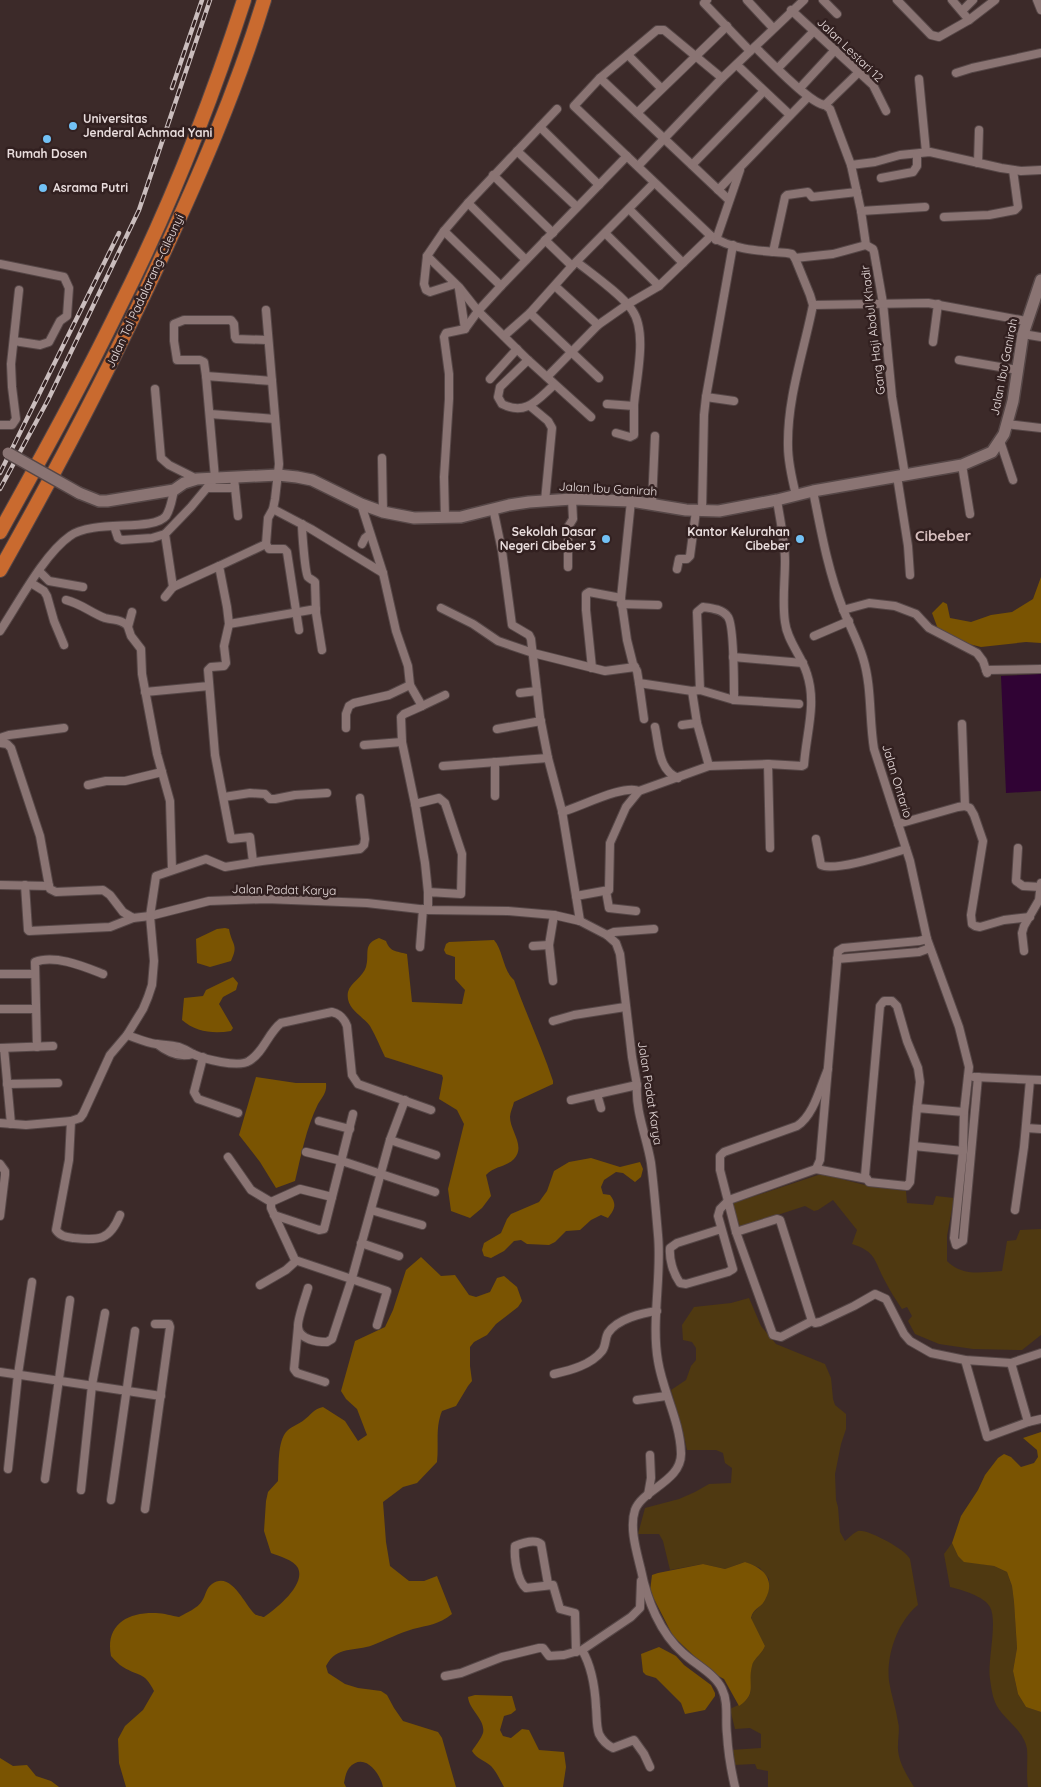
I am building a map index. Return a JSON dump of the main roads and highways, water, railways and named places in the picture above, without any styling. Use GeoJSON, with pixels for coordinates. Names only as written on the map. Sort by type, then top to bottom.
{"type":"FeatureCollection","features":[{"type":"Feature","properties":{"kind":"highway","name":"Jalan Tol Padalarang–Cileunyi"},"geometry":{"type":"LineString","coordinates":[[0,532],[131,284],[198,130],[228,52],[244,0]]}},
{"type":"Feature","properties":{"kind":"highway","name":"Jalan Tol Padalarang–Cileunyi"},"geometry":{"type":"LineString","coordinates":[[0,570],[60,461],[136,313],[196,181],[243,62],[264,0]]}},
{"type":"Feature","properties":{"kind":"main road","name":"Jalan Ibu Ganirah"},"geometry":{"type":"LineString","coordinates":[[4,451],[79,493],[99,501],[174,490],[184,483],[197,478],[215,478],[235,483],[278,475],[312,480],[361,504],[383,512],[414,518],[461,517],[493,508],[572,499],[631,502],[699,511],[736,509],[813,491],[962,465],[992,452],[1000,441],[1013,401],[1022,334],[1041,280]]}},
{"type":"Feature","properties":{"kind":"railway"},"geometry":{"type":"LineString","coordinates":[[172,88],[202,0]]}},
{"type":"Feature","properties":{"kind":"railway"},"geometry":{"type":"LineString","coordinates":[[0,489],[48,400],[139,210],[210,0]]}},
{"type":"Feature","properties":{"kind":"railway"},"geometry":{"type":"LineString","coordinates":[[0,473],[119,233]]}},
{"type":"Feature","properties":{"kind":"place","name":"Universitas Jenderal Achmad Yani"},"geometry":{"type":"Point","coordinates":[73,126]}},
{"type":"Feature","properties":{"kind":"place","name":"Rumah Dosen"},"geometry":{"type":"Point","coordinates":[47,139]}},
{"type":"Feature","properties":{"kind":"place","name":"Asrama Putri"},"geometry":{"type":"Point","coordinates":[43,188]}},
{"type":"Feature","properties":{"kind":"place","name":"Sekolah Dasar Negeri Cibeber 3"},"geometry":{"type":"Point","coordinates":[606,539]}},
{"type":"Feature","properties":{"kind":"place","name":"Kantor Kelurahan Cibeber"},"geometry":{"type":"Point","coordinates":[800,539]}},
{"type":"Feature","properties":{"kind":"district","name":"Cibeber"},"geometry":{"type":"Point","coordinates":[943,536]}}]}
